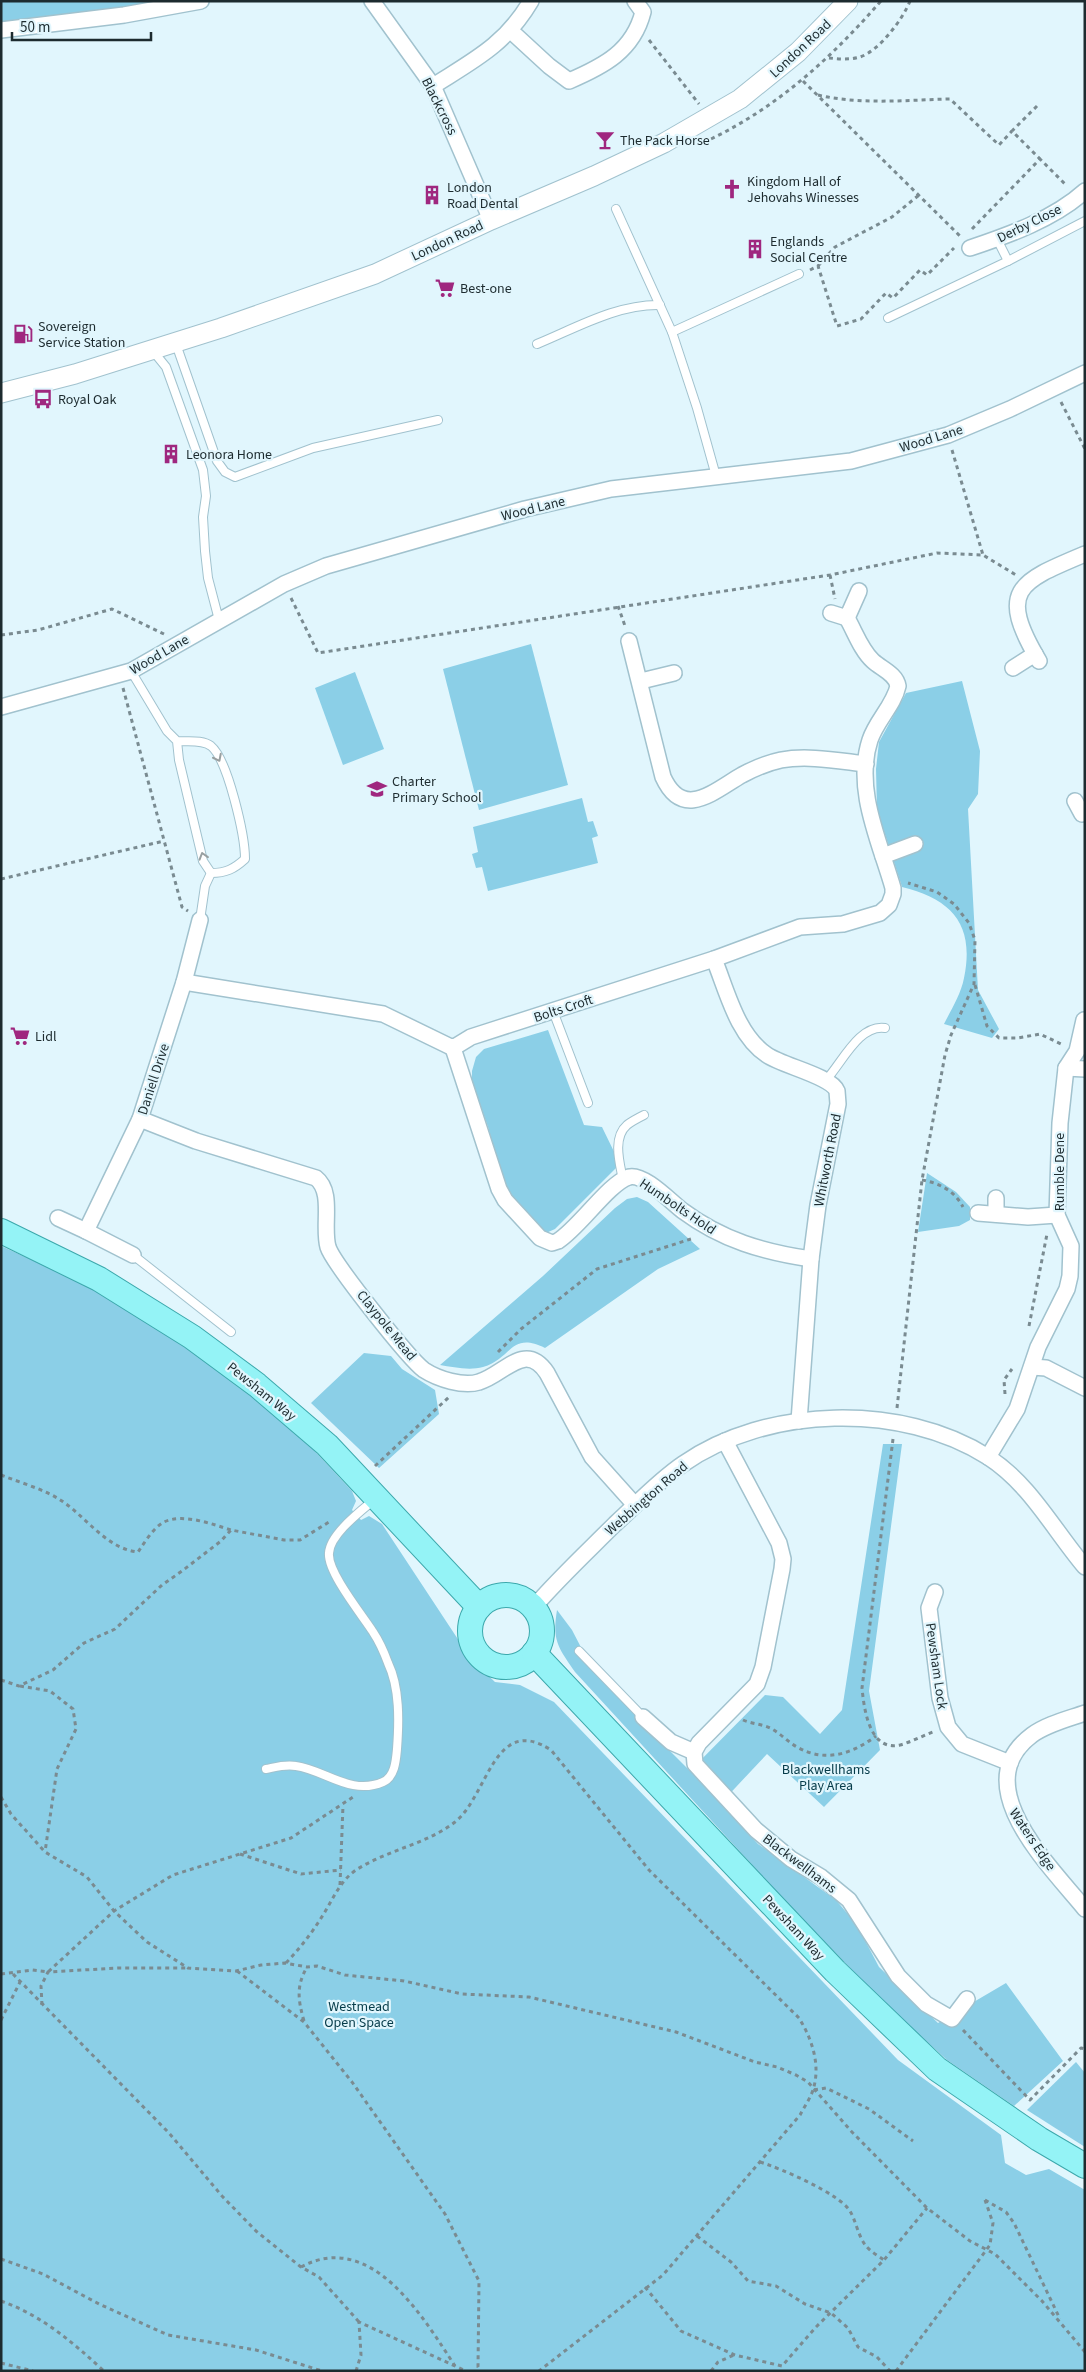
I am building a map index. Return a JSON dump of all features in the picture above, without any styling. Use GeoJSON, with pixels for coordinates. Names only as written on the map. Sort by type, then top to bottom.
{"type":"FeatureCollection","features":[{"type":"Feature","properties":{"kind":"main road","name":"Pewsham Way"},"geometry":{"type":"LineString","coordinates":[[1,1231],[99,1279],[192,1337],[264,1391],[327,1445],[479,1607]]}},
{"type":"Feature","properties":{"kind":"main road"},"geometry":{"type":"LineString","coordinates":[[506,1596],[523,1600],[533,1608],[539,1618],[542,1630],[540,1642],[534,1654],[526,1661],[510,1667],[493,1665],[482,1659],[470,1640],[471,1623],[479,1607],[488,1600],[506,1596]]}},
{"type":"Feature","properties":{"kind":"main road","name":"Pewsham Way"},"geometry":{"type":"LineString","coordinates":[[534,1654],[835,1971],[937,2069],[1039,2139],[1085,2166]]}},
{"type":"Feature","properties":{"kind":"street"},"geometry":{"type":"LineString","coordinates":[[1,30],[124,15],[201,1]]}},
{"type":"Feature","properties":{"kind":"street","name":"Blackcross"},"geometry":{"type":"LineString","coordinates":[[372,1],[433,86],[492,220]]}},
{"type":"Feature","properties":{"kind":"street"},"geometry":{"type":"LineString","coordinates":[[433,86],[478,59],[511,31],[531,1]]}},
{"type":"Feature","properties":{"kind":"street"},"geometry":{"type":"LineString","coordinates":[[511,31],[549,66],[569,81],[609,61],[629,44],[639,27],[643,12],[636,1]]}},
{"type":"Feature","properties":{"kind":"street","name":"London Road"},"geometry":{"type":"LineString","coordinates":[[1,393],[152,350],[375,274],[492,220],[594,176],[664,143],[740,99],[798,52],[848,1]]}},
{"type":"Feature","properties":{"kind":"street","name":"Derby Close"},"geometry":{"type":"LineString","coordinates":[[970,248],[996,239],[1050,215],[1081,194]]}},
{"type":"Feature","properties":{"kind":"street","name":"Wood Lane"},"geometry":{"type":"LineString","coordinates":[[1,707],[125,673],[284,584],[326,566],[524,509],[610,489],[851,461],[948,434],[1085,373]]}},
{"type":"Feature","properties":{"kind":"street"},"geometry":{"type":"LineString","coordinates":[[1013,668],[1037,658],[1018,619],[1017,606],[1020,593],[1028,582],[1052,567],[1085,554]]}},
{"type":"Feature","properties":{"kind":"street"},"geometry":{"type":"LineString","coordinates":[[830,613],[847,618],[859,591]]}},
{"type":"Feature","properties":{"kind":"street","name":"Bolts Croft"},"geometry":{"type":"LineString","coordinates":[[453,1048],[471,1037],[714,959],[800,927],[843,924],[880,913],[889,906],[894,894],[869,806],[866,764],[870,740],[895,694],[898,683],[873,661],[863,649],[847,618]]}},
{"type":"Feature","properties":{"kind":"street"},"geometry":{"type":"LineString","coordinates":[[629,641],[641,681],[663,777],[668,788],[682,799],[693,800],[706,797],[762,765],[782,760],[802,758],[866,764]]}},
{"type":"Feature","properties":{"kind":"street"},"geometry":{"type":"LineString","coordinates":[[641,681],[674,673]]}},
{"type":"Feature","properties":{"kind":"street"},"geometry":{"type":"LineString","coordinates":[[883,856],[915,844]]}},
{"type":"Feature","properties":{"kind":"street","name":"Daniell Drive"},"geometry":{"type":"LineString","coordinates":[[86,1231],[140,1119],[184,982],[200,920]]}},
{"type":"Feature","properties":{"kind":"street"},"geometry":{"type":"LineString","coordinates":[[714,959],[744,1029],[754,1044],[766,1055],[782,1064],[826,1080]]}},
{"type":"Feature","properties":{"kind":"street"},"geometry":{"type":"LineString","coordinates":[[184,982],[383,1014],[453,1048]]}},
{"type":"Feature","properties":{"kind":"street","name":"Rumble Dene"},"geometry":{"type":"LineString","coordinates":[[988,1457],[1017,1409],[1046,1329],[1067,1289],[1078,1244],[1054,1215],[1060,1123],[1066,1068],[1077,1051],[1084,1016]]}},
{"type":"Feature","properties":{"kind":"street","name":"Humbolts Hold"},"geometry":{"type":"LineString","coordinates":[[453,1048],[499,1189],[513,1210],[540,1238],[552,1243],[564,1237],[623,1180],[629,1177],[640,1178],[682,1211],[714,1232],[760,1250],[811,1259]]}},
{"type":"Feature","properties":{"kind":"street"},"geometry":{"type":"LineString","coordinates":[[1066,1068],[1085,1069]]}},
{"type":"Feature","properties":{"kind":"street","name":"Whitworth Road"},"geometry":{"type":"LineString","coordinates":[[799,1421],[811,1259],[818,1205],[838,1104],[836,1087],[826,1080]]}},
{"type":"Feature","properties":{"kind":"street","name":"Claypole Mead"},"geometry":{"type":"LineString","coordinates":[[140,1119],[196,1141],[316,1178],[324,1189],[326,1238],[333,1258],[409,1355],[424,1370],[440,1378],[464,1384],[477,1383],[489,1379],[520,1359],[530,1358],[540,1363],[592,1457],[635,1505]]}},
{"type":"Feature","properties":{"kind":"street"},"geometry":{"type":"LineString","coordinates":[[996,1198],[996,1214]]}},
{"type":"Feature","properties":{"kind":"street"},"geometry":{"type":"LineString","coordinates":[[978,1213],[1054,1215]]}},
{"type":"Feature","properties":{"kind":"street"},"geometry":{"type":"LineString","coordinates":[[58,1218],[133,1255]]}},
{"type":"Feature","properties":{"kind":"street"},"geometry":{"type":"LineString","coordinates":[[1032,1367],[1046,1368],[1085,1388]]}},
{"type":"Feature","properties":{"kind":"street","name":"Webbington Road"},"geometry":{"type":"LineString","coordinates":[[533,1608],[556,1581],[635,1505],[683,1464],[725,1441],[760,1429],[799,1421],[854,1418],[895,1422],[934,1432],[988,1457],[1031,1494],[1085,1567]]}},
{"type":"Feature","properties":{"kind":"street"},"geometry":{"type":"LineString","coordinates":[[643,1717],[671,1742],[694,1752],[699,1743],[751,1691],[759,1677],[780,1585],[783,1558],[775,1535],[725,1441]]}},
{"type":"Feature","properties":{"kind":"street","name":"Pewsham Lock"},"geometry":{"type":"LineString","coordinates":[[928,1597],[940,1698],[948,1727],[962,1744],[1010,1763]]}},
{"type":"Feature","properties":{"kind":"street","name":"Waters Edge"},"geometry":{"type":"LineString","coordinates":[[1085,1713],[1033,1735],[1022,1744],[1010,1763],[1006,1785],[1009,1802],[1016,1818],[1085,1909]]}},
{"type":"Feature","properties":{"kind":"street","name":"Blackwellhams"},"geometry":{"type":"LineString","coordinates":[[694,1752],[695,1764],[756,1830],[791,1859],[821,1877],[849,1900],[898,1976],[926,2004],[952,2019]]}},
{"type":"Feature","properties":{"kind":"street"},"geometry":{"type":"LineString","coordinates":[[952,2019],[967,1999]]}},
{"type":"Feature","properties":{"kind":"lane"},"geometry":{"type":"LineString","coordinates":[[616,209],[672,332],[697,408],[716,476]]}},
{"type":"Feature","properties":{"kind":"lane"},"geometry":{"type":"LineString","coordinates":[[888,318],[1008,261],[1085,221]]}},
{"type":"Feature","properties":{"kind":"lane"},"geometry":{"type":"LineString","coordinates":[[996,239],[1008,261]]}},
{"type":"Feature","properties":{"kind":"lane"},"geometry":{"type":"LineString","coordinates":[[672,332],[800,274]]}},
{"type":"Feature","properties":{"kind":"lane"},"geometry":{"type":"LineString","coordinates":[[537,344],[623,309],[642,305],[660,305]]}},
{"type":"Feature","properties":{"kind":"lane"},"geometry":{"type":"LineString","coordinates":[[175,342],[217,461],[224,472],[235,477],[313,448],[438,420]]}},
{"type":"Feature","properties":{"kind":"lane"},"geometry":{"type":"LineString","coordinates":[[152,350],[166,367],[204,470],[206,496],[203,517],[205,551],[208,578],[220,620]]}},
{"type":"Feature","properties":{"kind":"lane"},"geometry":{"type":"LineString","coordinates":[[125,673],[177,742],[179,760],[203,861],[211,873]]}},
{"type":"Feature","properties":{"kind":"lane"},"geometry":{"type":"LineString","coordinates":[[177,742],[200,742],[214,750],[228,779],[236,804],[245,845],[245,859],[233,869],[223,873],[211,873]]}},
{"type":"Feature","properties":{"kind":"lane"},"geometry":{"type":"LineString","coordinates":[[200,920],[205,886],[211,873]]}},
{"type":"Feature","properties":{"kind":"lane"},"geometry":{"type":"LineString","coordinates":[[553,1011],[588,1103]]}},
{"type":"Feature","properties":{"kind":"lane"},"geometry":{"type":"LineString","coordinates":[[826,1080],[865,1032],[875,1027],[885,1028]]}},
{"type":"Feature","properties":{"kind":"lane"},"geometry":{"type":"LineString","coordinates":[[623,1180],[618,1150],[620,1139],[625,1126],[644,1115]]}},
{"type":"Feature","properties":{"kind":"lane"},"geometry":{"type":"LineString","coordinates":[[133,1255],[231,1332]]}},
{"type":"Feature","properties":{"kind":"lane"},"geometry":{"type":"LineString","coordinates":[[266,1769],[282,1765],[297,1766],[352,1786],[383,1783],[392,1774],[396,1760],[398,1717],[390,1665],[374,1632],[353,1604],[339,1580],[329,1557],[332,1544],[351,1519],[376,1498]]}},
{"type":"Feature","properties":{"kind":"lane"},"geometry":{"type":"LineString","coordinates":[[579,1651],[643,1717]]}},
{"type":"Feature","properties":{"kind":"path"},"geometry":{"type":"LineString","coordinates":[[828,58],[847,59],[862,56],[886,37],[898,22],[910,1]]}},
{"type":"Feature","properties":{"kind":"path"},"geometry":{"type":"LineString","coordinates":[[639,27],[696,99]]}},
{"type":"Feature","properties":{"kind":"path"},"geometry":{"type":"LineString","coordinates":[[803,80],[963,238],[927,275],[920,270],[892,298],[886,292],[861,319],[837,326],[818,266]]}},
{"type":"Feature","properties":{"kind":"path"},"geometry":{"type":"LineString","coordinates":[[817,95],[847,100],[872,101],[950,99],[999,145],[1037,106]]}},
{"type":"Feature","properties":{"kind":"path"},"geometry":{"type":"LineString","coordinates":[[1012,131],[1040,160],[1081,194]]}},
{"type":"Feature","properties":{"kind":"path"},"geometry":{"type":"LineString","coordinates":[[969,232],[1040,160]]}},
{"type":"Feature","properties":{"kind":"path"},"geometry":{"type":"LineString","coordinates":[[800,274],[818,266],[835,246],[892,217],[919,195]]}},
{"type":"Feature","properties":{"kind":"path"},"geometry":{"type":"LineString","coordinates":[[1054,388],[1085,449]]}},
{"type":"Feature","properties":{"kind":"path"},"geometry":{"type":"LineString","coordinates":[[948,434],[983,555]]}},
{"type":"Feature","properties":{"kind":"path"},"geometry":{"type":"LineString","coordinates":[[284,584],[318,653],[830,575],[937,553],[983,555],[1028,582]]}},
{"type":"Feature","properties":{"kind":"path"},"geometry":{"type":"LineString","coordinates":[[1,635],[38,630],[112,609],[165,634],[172,647]]}},
{"type":"Feature","properties":{"kind":"path"},"geometry":{"type":"LineString","coordinates":[[125,673],[164,841],[182,907],[200,920]]}},
{"type":"Feature","properties":{"kind":"path"},"geometry":{"type":"LineString","coordinates":[[1,879],[164,841]]}},
{"type":"Feature","properties":{"kind":"path"},"geometry":{"type":"LineString","coordinates":[[890,880],[937,892],[962,913],[969,923],[975,940],[974,984],[987,1026],[999,1038],[1018,1038],[1040,1034],[1077,1051]]}},
{"type":"Feature","properties":{"kind":"path"},"geometry":{"type":"LineString","coordinates":[[948,1727],[899,1745],[886,1743],[876,1736],[869,1726],[865,1713],[862,1688],[895,1422],[922,1180],[947,1048],[954,1026],[974,984]]}},
{"type":"Feature","properties":{"kind":"path"},"geometry":{"type":"LineString","coordinates":[[922,1180],[932,1181],[951,1192],[965,1210],[978,1213]]}},
{"type":"Feature","properties":{"kind":"path"},"geometry":{"type":"LineString","coordinates":[[1028,1328],[1054,1215]]}},
{"type":"Feature","properties":{"kind":"path"},"geometry":{"type":"LineString","coordinates":[[492,1356],[521,1329],[597,1270],[714,1232]]}},
{"type":"Feature","properties":{"kind":"path"},"geometry":{"type":"LineString","coordinates":[[1006,1398],[1003,1391],[1004,1380],[1016,1362]]}},
{"type":"Feature","properties":{"kind":"path"},"geometry":{"type":"LineString","coordinates":[[360,1480],[464,1384]]}},
{"type":"Feature","properties":{"kind":"path"},"geometry":{"type":"LineString","coordinates":[[1,1475],[62,1501],[94,1528],[126,1551],[138,1552],[156,1529],[165,1522],[185,1520],[201,1522],[230,1530],[284,1540],[300,1540],[337,1518],[351,1519]]}},
{"type":"Feature","properties":{"kind":"path"},"geometry":{"type":"LineString","coordinates":[[19,1686],[54,1670],[84,1643],[115,1629],[162,1585],[182,1572],[220,1541],[230,1530]]}},
{"type":"Feature","properties":{"kind":"path"},"geometry":{"type":"LineString","coordinates":[[1,1680],[19,1686],[50,1691],[73,1709],[76,1729],[57,1769],[45,1852]]}},
{"type":"Feature","properties":{"kind":"path"},"geometry":{"type":"LineString","coordinates":[[732,1710],[745,1721],[772,1729],[798,1747],[819,1755],[843,1754],[865,1744],[876,1736]]}},
{"type":"Feature","properties":{"kind":"path"},"geometry":{"type":"LineString","coordinates":[[285,1963],[306,1941],[340,1885],[356,1870],[455,1822],[469,1807],[498,1754],[509,1745],[520,1741],[538,1742],[551,1750],[649,1870],[799,2018],[810,2036],[816,2058],[814,2090],[800,2115],[663,2275],[645,2287],[539,2371]]}},
{"type":"Feature","properties":{"kind":"path"},"geometry":{"type":"LineString","coordinates":[[42,2006],[41,1986],[48,1972],[114,1911],[173,1875],[291,1838],[344,1804],[366,1786]]}},
{"type":"Feature","properties":{"kind":"path"},"geometry":{"type":"LineString","coordinates":[[1,1797],[11,1814],[45,1852],[87,1877],[114,1911],[147,1942],[188,1968]]}},
{"type":"Feature","properties":{"kind":"path"},"geometry":{"type":"LineString","coordinates":[[340,1885],[344,1804]]}},
{"type":"Feature","properties":{"kind":"path"},"geometry":{"type":"LineString","coordinates":[[240,1854],[301,1874],[341,1870]]}},
{"type":"Feature","properties":{"kind":"path"},"geometry":{"type":"LineString","coordinates":[[1,1974],[13,1974],[32,1970],[48,1972],[118,1968],[236,1970],[285,1963],[307,1967],[317,1966],[345,1975],[404,1981],[462,1994],[529,1997],[667,2030],[755,2062],[783,2070],[796,2075],[814,2090],[851,2131],[927,2208],[970,2241],[987,2248],[995,2254],[1063,2324],[1085,2352]]}},
{"type":"Feature","properties":{"kind":"path"},"geometry":{"type":"LineString","coordinates":[[304,2022],[298,1999],[300,1979],[307,1967]]}},
{"type":"Feature","properties":{"kind":"path"},"geometry":{"type":"LineString","coordinates":[[236,1970],[304,2022],[352,2082],[445,2214],[480,2281],[477,2338],[478,2368],[480,2371]]}},
{"type":"Feature","properties":{"kind":"path"},"geometry":{"type":"LineString","coordinates":[[13,1974],[42,2006],[169,2133],[222,2196],[243,2217],[302,2267],[319,2277],[359,2322],[466,2371]]}},
{"type":"Feature","properties":{"kind":"path"},"geometry":{"type":"LineString","coordinates":[[1,2020],[20,1982]]}},
{"type":"Feature","properties":{"kind":"path"},"geometry":{"type":"LineString","coordinates":[[952,2019],[1030,2100],[1081,2048],[1085,2049]]}},
{"type":"Feature","properties":{"kind":"path"},"geometry":{"type":"LineString","coordinates":[[814,2090],[826,2088],[869,2109],[913,2141]]}},
{"type":"Feature","properties":{"kind":"path"},"geometry":{"type":"LineString","coordinates":[[760,2162],[788,2171],[824,2192],[835,2195],[850,2210],[866,2246],[884,2260]]}},
{"type":"Feature","properties":{"kind":"path"},"geometry":{"type":"LineString","coordinates":[[896,2371],[990,2245],[993,2224],[985,2200],[1006,2212],[1014,2223],[1063,2324]]}},
{"type":"Feature","properties":{"kind":"path"},"geometry":{"type":"LineString","coordinates":[[645,2287],[681,2331],[735,2355],[782,2366],[884,2260],[927,2208]]}},
{"type":"Feature","properties":{"kind":"path"},"geometry":{"type":"LineString","coordinates":[[697,2236],[731,2262],[748,2281],[776,2286],[805,2304],[831,2313],[848,2328],[858,2348],[876,2357],[890,2371]]}},
{"type":"Feature","properties":{"kind":"path"},"geometry":{"type":"LineString","coordinates":[[302,2267],[326,2257],[352,2258],[386,2278],[421,2314],[455,2366]]}},
{"type":"Feature","properties":{"kind":"path"},"geometry":{"type":"LineString","coordinates":[[1,2259],[43,2274],[99,2304],[168,2335],[256,2350],[322,2371]]}},
{"type":"Feature","properties":{"kind":"path"},"geometry":{"type":"LineString","coordinates":[[1,2301],[13,2305],[59,2331],[104,2371]]}},
{"type":"Feature","properties":{"kind":"path"},"geometry":{"type":"LineString","coordinates":[[356,2371],[361,2355],[359,2322]]}},
{"type":"Feature","properties":{"kind":"path"},"geometry":{"type":"LineString","coordinates":[[711,2371],[718,2362],[735,2355]]}},
{"type":"Feature","properties":{"kind":"path"},"geometry":{"type":"LineString","coordinates":[[1,2363],[33,2371]]}},
{"type":"Feature","properties":{"kind":"green space"},"geometry":{"type":"Polygon","coordinates":[[[1,1],[180,1],[1,24],[1,1]]]}},
{"type":"Feature","properties":{"kind":"green space"},"geometry":{"type":"Polygon","coordinates":[[[531,644],[568,785],[479,810],[443,669],[531,644]]]}},
{"type":"Feature","properties":{"kind":"green space"},"geometry":{"type":"Polygon","coordinates":[[[355,672],[384,749],[343,765],[315,688],[355,672]]]}},
{"type":"Feature","properties":{"kind":"green space"},"geometry":{"type":"Polygon","coordinates":[[[962,681],[980,751],[978,794],[968,809],[978,990],[999,1029],[992,1038],[944,1024],[963,984],[967,959],[966,943],[962,929],[956,917],[946,907],[919,892],[902,887],[877,810],[876,769],[879,742],[906,693],[962,681]]]}},
{"type":"Feature","properties":{"kind":"green space"},"geometry":{"type":"Polygon","coordinates":[[[582,798],[588,822],[593,821],[598,836],[592,838],[598,863],[488,891],[482,867],[476,868],[472,854],[478,852],[473,827],[582,798]]]}},
{"type":"Feature","properties":{"kind":"green space"},"geometry":{"type":"Polygon","coordinates":[[[548,1030],[584,1125],[602,1127],[620,1164],[555,1229],[546,1233],[540,1232],[505,1189],[488,1127],[472,1082],[472,1071],[476,1057],[484,1049],[548,1030]]]}},
{"type":"Feature","properties":{"kind":"green space"},"geometry":{"type":"Polygon","coordinates":[[[927,1173],[956,1192],[970,1207],[970,1220],[959,1226],[918,1232],[927,1173]]]}},
{"type":"Feature","properties":{"kind":"green space"},"geometry":{"type":"Polygon","coordinates":[[[637,1197],[648,1202],[700,1249],[658,1269],[545,1348],[533,1344],[518,1344],[493,1363],[472,1369],[440,1365],[543,1276],[615,1208],[627,1199],[637,1197]]]}},
{"type":"Feature","properties":{"kind":"green space","name":"Westmead Open Space"},"geometry":{"type":"Polygon","coordinates":[[[1,1246],[90,1286],[157,1326],[231,1378],[297,1432],[352,1491],[356,1501],[352,1510],[361,1520],[369,1516],[382,1524],[471,1659],[495,1682],[520,1685],[554,1702],[898,2060],[1001,2135],[1005,2163],[1026,2175],[1049,2169],[1085,2190],[1085,2371],[1,2371],[1,1246]]]}},
{"type":"Feature","properties":{"kind":"green space"},"geometry":{"type":"Polygon","coordinates":[[[364,1353],[391,1356],[402,1369],[435,1390],[439,1414],[379,1468],[311,1403],[364,1353]]]}},
{"type":"Feature","properties":{"kind":"green space","name":"Blackwellhams Play Area"},"geometry":{"type":"Polygon","coordinates":[[[883,1444],[902,1444],[869,1691],[880,1750],[824,1807],[767,1754],[721,1803],[758,1844],[836,1900],[857,1925],[879,1967],[938,2023],[1006,1983],[1063,2061],[1014,2106],[947,2060],[882,2001],[789,1905],[575,1672],[561,1650],[556,1637],[557,1610],[572,1630],[586,1657],[639,1720],[690,1771],[765,1695],[783,1697],[820,1734],[842,1710],[883,1444]]]}},
{"type":"Feature","properties":{"kind":"green space"},"geometry":{"type":"Polygon","coordinates":[[[1076,2062],[1085,2073],[1085,2147],[1027,2110],[1076,2062]]]}},
{"type":"Feature","properties":{"kind":"place","name":"The Pack Horse"},"geometry":{"type":"Point","coordinates":[605,140]}},
{"type":"Feature","properties":{"kind":"place","name":"Kingdom Hall of Jehovahs Winesses"},"geometry":{"type":"Point","coordinates":[732,189]}},
{"type":"Feature","properties":{"kind":"place","name":"London Road Dental"},"geometry":{"type":"Point","coordinates":[432,195]}},
{"type":"Feature","properties":{"kind":"place","name":"Englands Social Centre"},"geometry":{"type":"Point","coordinates":[755,249]}},
{"type":"Feature","properties":{"kind":"place","name":"Best-one"},"geometry":{"type":"Point","coordinates":[445,288]}},
{"type":"Feature","properties":{"kind":"place","name":"Sovereign Service Station"},"geometry":{"type":"Point","coordinates":[23,334]}},
{"type":"Feature","properties":{"kind":"place","name":"Royal Oak"},"geometry":{"type":"Point","coordinates":[43,399]}},
{"type":"Feature","properties":{"kind":"place","name":"Leonora Home"},"geometry":{"type":"Point","coordinates":[171,454]}},
{"type":"Feature","properties":{"kind":"place","name":"Charter Primary School"},"geometry":{"type":"Point","coordinates":[377,789]}},
{"type":"Feature","properties":{"kind":"place","name":"Lidl"},"geometry":{"type":"Point","coordinates":[20,1036]}}]}
